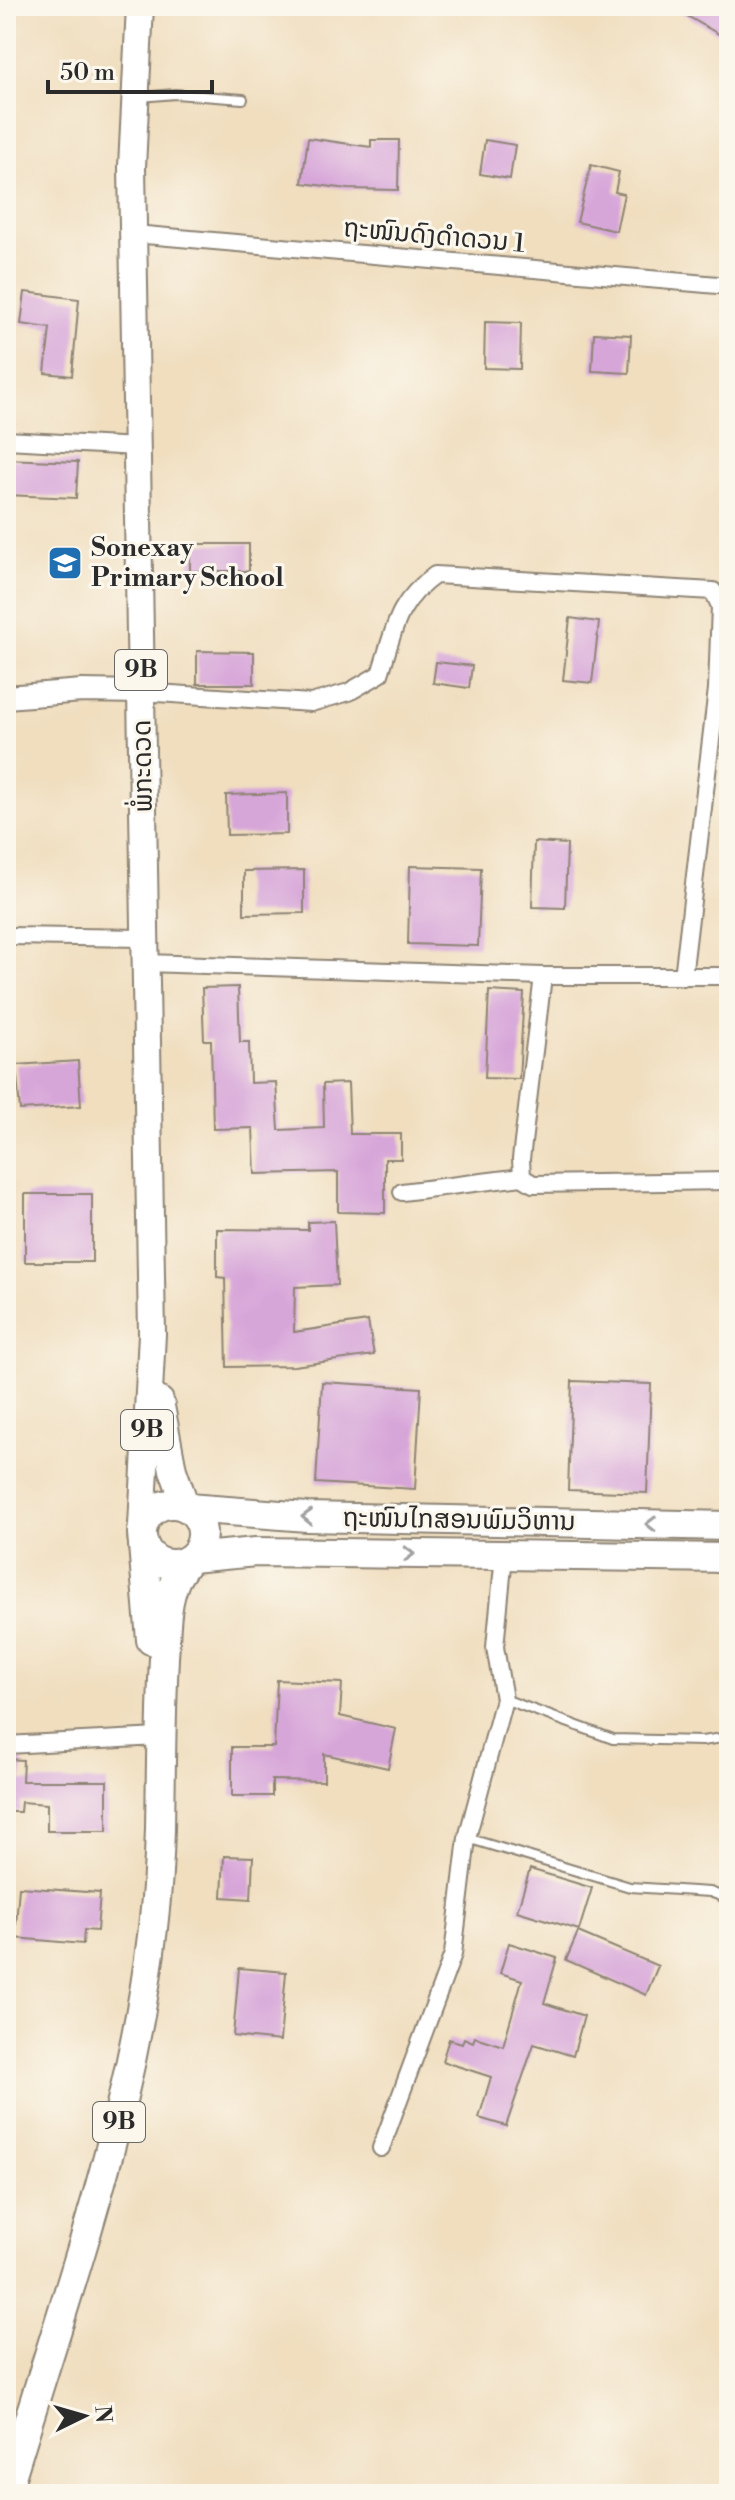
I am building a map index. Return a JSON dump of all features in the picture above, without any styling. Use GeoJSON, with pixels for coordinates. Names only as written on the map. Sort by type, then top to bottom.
{"type":"FeatureCollection","features":[{"type":"Feature","properties":{"kind":"highway"},"geometry":{"type":"LineString","coordinates":[[177,1504],[187,1508],[195,1514],[202,1532],[201,1542],[189,1559],[171,1565],[162,1563],[147,1553],[143,1536],[152,1511],[159,1506],[177,1504]]}},
{"type":"Feature","properties":{"kind":"highway","name":"ຖະໜົນໄກສອນພົມວິຫານ"},"geometry":{"type":"LineString","coordinates":[[187,1508],[307,1517],[729,1526]]}},
{"type":"Feature","properties":{"kind":"highway","name":"9B"},"geometry":{"type":"LineString","coordinates":[[143,1536],[159,1737]]}},
{"type":"Feature","properties":{"kind":"highway","name":"ຖະໜົນໄກສອນພົມວິຫານ"},"geometry":{"type":"LineString","coordinates":[[189,1559],[256,1552],[729,1558]]}},
{"type":"Feature","properties":{"kind":"highway","name":"9B"},"geometry":{"type":"LineString","coordinates":[[7,2489],[116,2133],[136,2041],[157,1903],[159,1737],[167,1611],[176,1580],[189,1559]]}},
{"type":"Feature","properties":{"kind":"main road","name":"ພໍ່ກະດວດ"},"geometry":{"type":"LineString","coordinates":[[140,6],[132,167],[152,1334]]}},
{"type":"Feature","properties":{"kind":"main road","name":"9B"},"geometry":{"type":"LineString","coordinates":[[152,1334],[164,1428],[173,1470],[187,1508]]}},
{"type":"Feature","properties":{"kind":"main road","name":"9B"},"geometry":{"type":"LineString","coordinates":[[143,1536],[152,1334]]}},
{"type":"Feature","properties":{"kind":"street","name":"ຖະໜົນດົງດຳດວນ 1"},"geometry":{"type":"LineString","coordinates":[[134,234],[729,286]]}},
{"type":"Feature","properties":{"kind":"street"},"geometry":{"type":"LineString","coordinates":[[6,440],[138,447]]}},
{"type":"Feature","properties":{"kind":"street"},"geometry":{"type":"LineString","coordinates":[[6,697],[82,691],[141,692],[311,703],[349,692],[380,674],[401,610],[415,590],[435,575],[713,591],[720,606],[717,689],[683,977]]}},
{"type":"Feature","properties":{"kind":"street"},"geometry":{"type":"LineString","coordinates":[[6,936],[146,951],[543,976],[729,976]]}},
{"type":"Feature","properties":{"kind":"street"},"geometry":{"type":"LineString","coordinates":[[522,1177],[521,1159],[543,976]]}},
{"type":"Feature","properties":{"kind":"street"},"geometry":{"type":"LineString","coordinates":[[402,1192],[522,1177],[533,1184],[729,1181]]}},
{"type":"Feature","properties":{"kind":"street"},"geometry":{"type":"LineString","coordinates":[[381,2148],[453,1954],[467,1838],[504,1699],[495,1647],[504,1555]]}},
{"type":"Feature","properties":{"kind":"street"},"geometry":{"type":"LineString","coordinates":[[6,1745],[159,1737]]}},
{"type":"Feature","properties":{"kind":"lane"},"geometry":{"type":"LineString","coordinates":[[134,97],[175,94],[243,99]]}},
{"type":"Feature","properties":{"kind":"lane"},"geometry":{"type":"LineString","coordinates":[[504,1699],[613,1739],[702,1741],[729,1737]]}},
{"type":"Feature","properties":{"kind":"lane"},"geometry":{"type":"LineString","coordinates":[[467,1838],[630,1887],[710,1892],[729,1899]]}},
{"type":"Feature","properties":{"kind":"building"},"geometry":{"type":"Polygon","coordinates":[[[670,6],[729,6],[729,40],[670,6]]]}},
{"type":"Feature","properties":{"kind":"building"},"geometry":{"type":"Polygon","coordinates":[[[308,138],[371,147],[371,140],[399,140],[398,190],[348,189],[302,183],[308,138]]]}},
{"type":"Feature","properties":{"kind":"building"},"geometry":{"type":"Polygon","coordinates":[[[485,140],[515,145],[510,179],[480,174],[485,140]]]}},
{"type":"Feature","properties":{"kind":"building"},"geometry":{"type":"Polygon","coordinates":[[[591,165],[619,172],[615,192],[624,194],[616,231],[577,222],[591,165]]]}},
{"type":"Feature","properties":{"kind":"building"},"geometry":{"type":"Polygon","coordinates":[[[25,292],[79,299],[72,376],[45,373],[50,328],[21,324],[25,292]]]}},
{"type":"Feature","properties":{"kind":"building"},"geometry":{"type":"Polygon","coordinates":[[[485,322],[521,323],[520,369],[484,368],[485,322]]]}},
{"type":"Feature","properties":{"kind":"building"},"geometry":{"type":"Polygon","coordinates":[[[594,333],[631,335],[629,373],[592,371],[594,333]]]}},
{"type":"Feature","properties":{"kind":"building"},"geometry":{"type":"Polygon","coordinates":[[[6,459],[78,462],[76,498],[6,495],[6,459]]]}},
{"type":"Feature","properties":{"kind":"building"},"geometry":{"type":"Polygon","coordinates":[[[190,544],[249,544],[249,571],[190,571],[190,544]]]}},
{"type":"Feature","properties":{"kind":"building"},"geometry":{"type":"Polygon","coordinates":[[[570,618],[599,622],[592,683],[563,680],[570,618]]]}},
{"type":"Feature","properties":{"kind":"building"},"geometry":{"type":"Polygon","coordinates":[[[197,651],[254,652],[254,684],[197,684],[197,651]]]}},
{"type":"Feature","properties":{"kind":"building"},"geometry":{"type":"Polygon","coordinates":[[[436,662],[472,666],[469,688],[433,683],[436,662]]]}},
{"type":"Feature","properties":{"kind":"building"},"geometry":{"type":"Polygon","coordinates":[[[287,793],[287,834],[227,835],[226,795],[287,793]]]}},
{"type":"Feature","properties":{"kind":"building"},"geometry":{"type":"Polygon","coordinates":[[[534,842],[567,844],[565,908],[532,907],[534,842]]]}},
{"type":"Feature","properties":{"kind":"building"},"geometry":{"type":"Polygon","coordinates":[[[410,866],[481,868],[478,946],[408,944],[410,866]]]}},
{"type":"Feature","properties":{"kind":"building"},"geometry":{"type":"Polygon","coordinates":[[[304,870],[304,913],[244,914],[244,871],[304,870]]]}},
{"type":"Feature","properties":{"kind":"building"},"geometry":{"type":"Polygon","coordinates":[[[238,987],[240,1042],[249,1042],[250,1083],[276,1082],[279,1130],[324,1128],[323,1084],[348,1083],[350,1134],[401,1134],[401,1159],[385,1159],[385,1213],[338,1212],[338,1172],[255,1174],[253,1128],[213,1129],[211,1040],[204,1040],[202,988],[238,987]]]}},
{"type":"Feature","properties":{"kind":"building"},"geometry":{"type":"Polygon","coordinates":[[[489,991],[524,993],[519,1079],[485,1078],[489,991]]]}},
{"type":"Feature","properties":{"kind":"building"},"geometry":{"type":"Polygon","coordinates":[[[78,1061],[81,1106],[20,1110],[16,1065],[78,1061]]]}},
{"type":"Feature","properties":{"kind":"building"},"geometry":{"type":"Polygon","coordinates":[[[25,1194],[92,1194],[92,1262],[25,1262],[25,1194]]]}},
{"type":"Feature","properties":{"kind":"building"},"geometry":{"type":"Polygon","coordinates":[[[334,1221],[337,1285],[295,1287],[294,1332],[368,1321],[374,1355],[294,1366],[227,1367],[225,1278],[217,1277],[217,1229],[308,1230],[308,1222],[334,1221]]]}},
{"type":"Feature","properties":{"kind":"building"},"geometry":{"type":"Polygon","coordinates":[[[572,1381],[651,1384],[647,1493],[568,1490],[572,1381]]]}},
{"type":"Feature","properties":{"kind":"building"},"geometry":{"type":"Polygon","coordinates":[[[322,1382],[421,1388],[415,1489],[316,1483],[322,1382]]]}},
{"type":"Feature","properties":{"kind":"building"},"geometry":{"type":"Polygon","coordinates":[[[277,1680],[342,1683],[340,1716],[396,1729],[388,1768],[324,1754],[324,1781],[272,1780],[272,1796],[232,1796],[232,1747],[274,1747],[277,1680]]]}},
{"type":"Feature","properties":{"kind":"building"},"geometry":{"type":"Polygon","coordinates":[[[6,1759],[23,1760],[22,1781],[107,1781],[107,1831],[47,1831],[47,1804],[21,1802],[20,1812],[6,1812],[6,1759]]]}},
{"type":"Feature","properties":{"kind":"building"},"geometry":{"type":"Polygon","coordinates":[[[224,1856],[253,1857],[251,1899],[222,1897],[224,1856]]]}},
{"type":"Feature","properties":{"kind":"building"},"geometry":{"type":"Polygon","coordinates":[[[530,1869],[592,1888],[579,1930],[517,1911],[530,1869]]]}},
{"type":"Feature","properties":{"kind":"building"},"geometry":{"type":"Polygon","coordinates":[[[19,1887],[100,1893],[97,1931],[84,1930],[83,1944],[15,1938],[19,1887]]]}},
{"type":"Feature","properties":{"kind":"building"},"geometry":{"type":"Polygon","coordinates":[[[578,1932],[658,1966],[646,1995],[566,1960],[578,1932]]]}},
{"type":"Feature","properties":{"kind":"building"},"geometry":{"type":"Polygon","coordinates":[[[509,1943],[557,1958],[544,2003],[584,2016],[573,2056],[534,2044],[506,2126],[479,2118],[491,2077],[442,2061],[449,2039],[462,2043],[464,2038],[473,2042],[475,2037],[503,2046],[522,1980],[500,1973],[509,1943]]]}},
{"type":"Feature","properties":{"kind":"building"},"geometry":{"type":"Polygon","coordinates":[[[239,1968],[286,1972],[280,2041],[233,2036],[239,1968]]]}},
{"type":"Feature","properties":{"kind":"place","name":"Sonexay Primary School"},"geometry":{"type":"Point","coordinates":[65,563]}}]}
